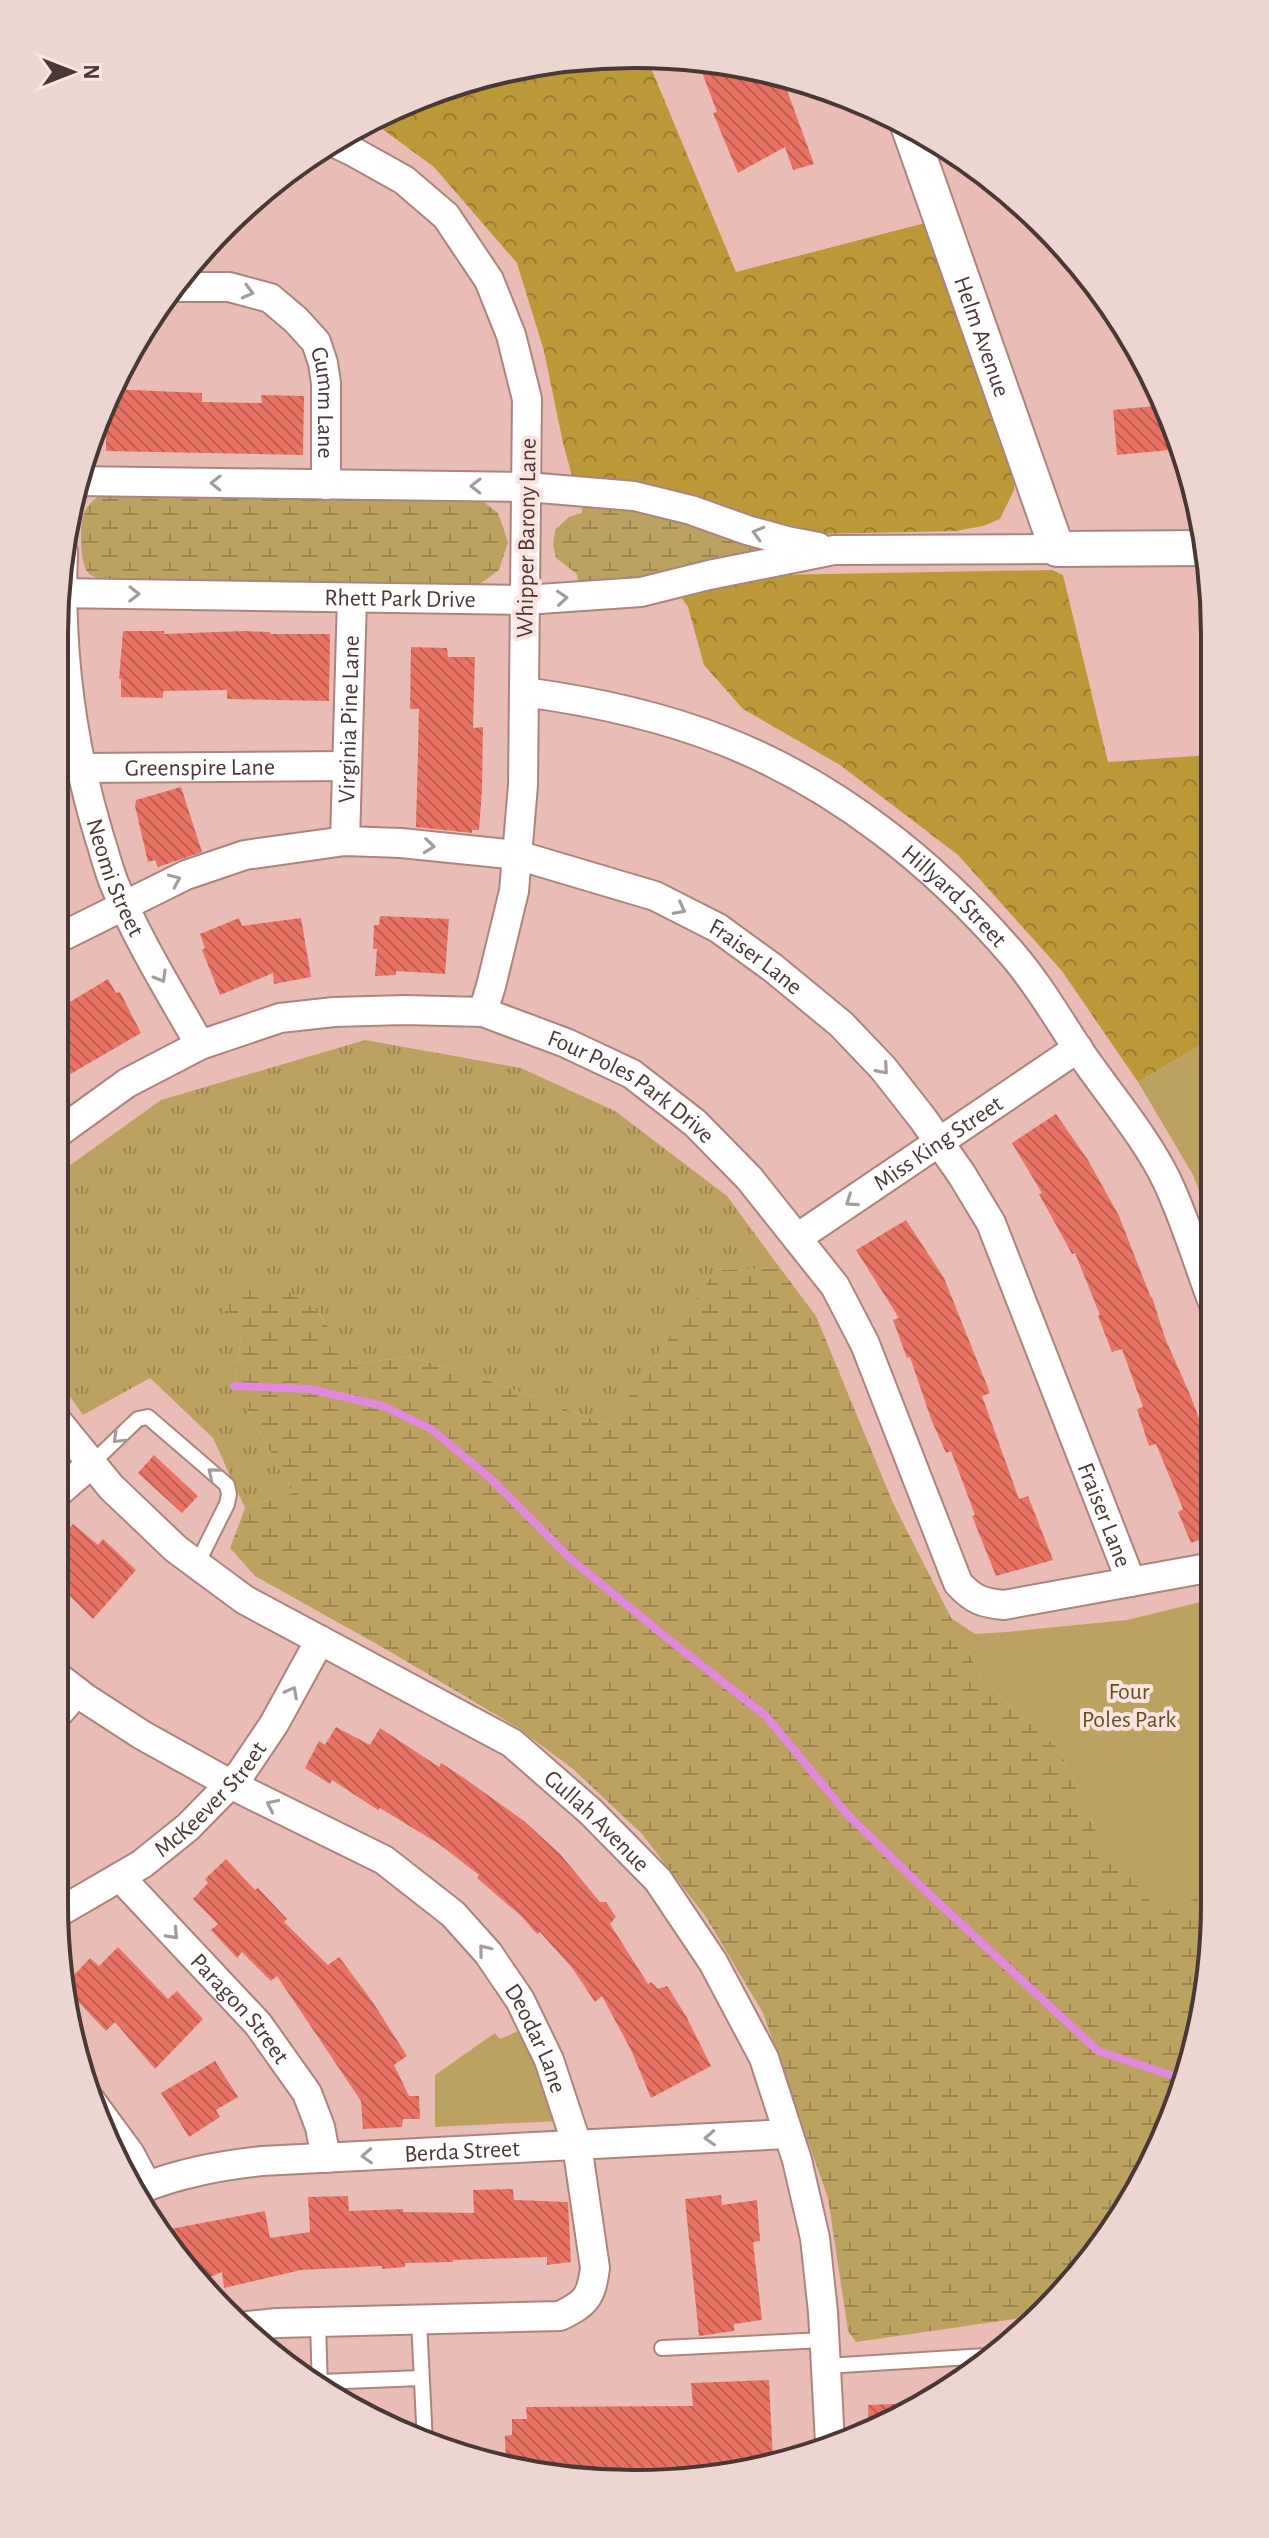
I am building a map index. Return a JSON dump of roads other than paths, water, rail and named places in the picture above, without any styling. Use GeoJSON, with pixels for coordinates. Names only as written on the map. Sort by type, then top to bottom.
{"type":"FeatureCollection","features":[{"type":"Feature","properties":{"kind":"street","name":"Helm Avenue"},"geometry":{"type":"LineString","coordinates":[[914,142],[1057,549]]}},
{"type":"Feature","properties":{"kind":"street","name":"Whipper Barony Lane"},"geometry":{"type":"LineString","coordinates":[[345,148],[404,180],[446,216],[489,280],[511,335],[527,399],[523,785],[514,891],[483,1012]]}},
{"type":"Feature","properties":{"kind":"street","name":"Gumm Lane"},"geometry":{"type":"LineString","coordinates":[[187,287],[229,287],[270,298],[316,342],[326,383],[326,485]]}},
{"type":"Feature","properties":{"kind":"street","name":"Rhett Park Drive"},"geometry":{"type":"LineString","coordinates":[[89,481],[527,487],[634,496],[691,510],[787,541],[834,550]]}},
{"type":"Feature","properties":{"kind":"street"},"geometry":{"type":"LineString","coordinates":[[1057,549],[1194,548]]}},
{"type":"Feature","properties":{"kind":"street","name":"Rhett Park Drive"},"geometry":{"type":"LineString","coordinates":[[69,593],[525,600],[641,592],[721,572],[834,550],[1057,549]]}},
{"type":"Feature","properties":{"kind":"street","name":"Virginia Pine Lane"},"geometry":{"type":"LineString","coordinates":[[345,841],[352,598]]}},
{"type":"Feature","properties":{"kind":"street","name":"Hillyard Street"},"geometry":{"type":"LineString","coordinates":[[524,692],[573,699],[724,741],[801,778],[860,815],[914,855],[1014,957],[1078,1048],[1166,1180],[1201,1271]]}},
{"type":"Feature","properties":{"kind":"street","name":"Neomi Street"},"geometry":{"type":"LineString","coordinates":[[68,696],[68,764],[87,798],[113,882],[154,965],[200,1045]]}},
{"type":"Feature","properties":{"kind":"street","name":"Greenspire Lane"},"geometry":{"type":"LineString","coordinates":[[68,764],[347,766]]}},
{"type":"Feature","properties":{"kind":"street","name":"Fraiser Lane"},"geometry":{"type":"LineString","coordinates":[[68,933],[186,875],[245,855],[345,841],[401,843],[517,855],[655,896],[718,928],[841,1024],[883,1068],[939,1142],[991,1223],[1131,1582]]}},
{"type":"Feature","properties":{"kind":"street","name":"Four Poles Park Drive"},"geometry":{"type":"LineString","coordinates":[[68,1126],[127,1083],[200,1045],[280,1018],[334,1012],[483,1012],[566,1043],[632,1074],[695,1123],[749,1178],[835,1286],[865,1344],[958,1583],[969,1596],[983,1603],[1004,1605],[1131,1582]]}},
{"type":"Feature","properties":{"kind":"street","name":"Miss King Street"},"geometry":{"type":"LineString","coordinates":[[797,1238],[1078,1048]]}},
{"type":"Feature","properties":{"kind":"street","name":"Gullah Avenue"},"geometry":{"type":"LineString","coordinates":[[68,1435],[111,1487],[176,1549],[245,1600],[512,1743],[591,1812],[658,1880],[713,1962],[764,2058],[797,2160],[815,2238],[830,2435]]}},
{"type":"Feature","properties":{"kind":"street"},"geometry":{"type":"LineString","coordinates":[[68,1484],[91,1464]]}},
{"type":"Feature","properties":{"kind":"street"},"geometry":{"type":"LineString","coordinates":[[1131,1582],[1201,1569]]}},
{"type":"Feature","properties":{"kind":"street","name":"McKeever Street"},"geometry":{"type":"LineString","coordinates":[[68,1907],[142,1864],[188,1827],[241,1773],[274,1724],[320,1640]]}},
{"type":"Feature","properties":{"kind":"street","name":"Deodar Lane"},"geometry":{"type":"LineString","coordinates":[[68,1685],[142,1735],[230,1784],[384,1860],[453,1914],[488,1953],[520,2000],[549,2060],[577,2145],[595,2268],[593,2288],[584,2304],[560,2316],[257,2325]]}},
{"type":"Feature","properties":{"kind":"street"},"geometry":{"type":"LineString","coordinates":[[68,1702],[77,1692]]}},
{"type":"Feature","properties":{"kind":"street","name":"Paragon Street"},"geometry":{"type":"LineString","coordinates":[[120,1877],[258,2024],[307,2093],[320,2127],[326,2158]]}},
{"type":"Feature","properties":{"kind":"street","name":"Berda Street"},"geometry":{"type":"LineString","coordinates":[[144,2187],[211,2167],[262,2161],[788,2134]]}},
{"type":"Feature","properties":{"kind":"street"},"geometry":{"type":"LineString","coordinates":[[120,2140],[130,2154],[137,2175]]}},
{"type":"Feature","properties":{"kind":"lane"},"geometry":{"type":"LineString","coordinates":[[91,1464],[138,1419],[148,1417],[227,1485],[227,1504],[197,1564]]}},
{"type":"Feature","properties":{"kind":"lane"},"geometry":{"type":"LineString","coordinates":[[419,2320],[424,2429]]}},
{"type":"Feature","properties":{"kind":"lane"},"geometry":{"type":"LineString","coordinates":[[318,2322],[320,2375]]}},
{"type":"Feature","properties":{"kind":"lane"},"geometry":{"type":"LineString","coordinates":[[662,2348],[975,2356]]}},
{"type":"Feature","properties":{"kind":"lane"},"geometry":{"type":"LineString","coordinates":[[336,2385],[421,2378]]}},
{"type":"Feature","properties":{"kind":"waterway"},"geometry":{"type":"LineString","coordinates":[[234,1386],[309,1389],[383,1406],[431,1429],[490,1478],[572,1560],[766,1716],[847,1814],[1098,2051],[1174,2076]]}},
{"type":"Feature","properties":{"kind":"park label","name":"Four Poles Park"},"geometry":{"type":"Point","coordinates":[1129,1705]}}]}
